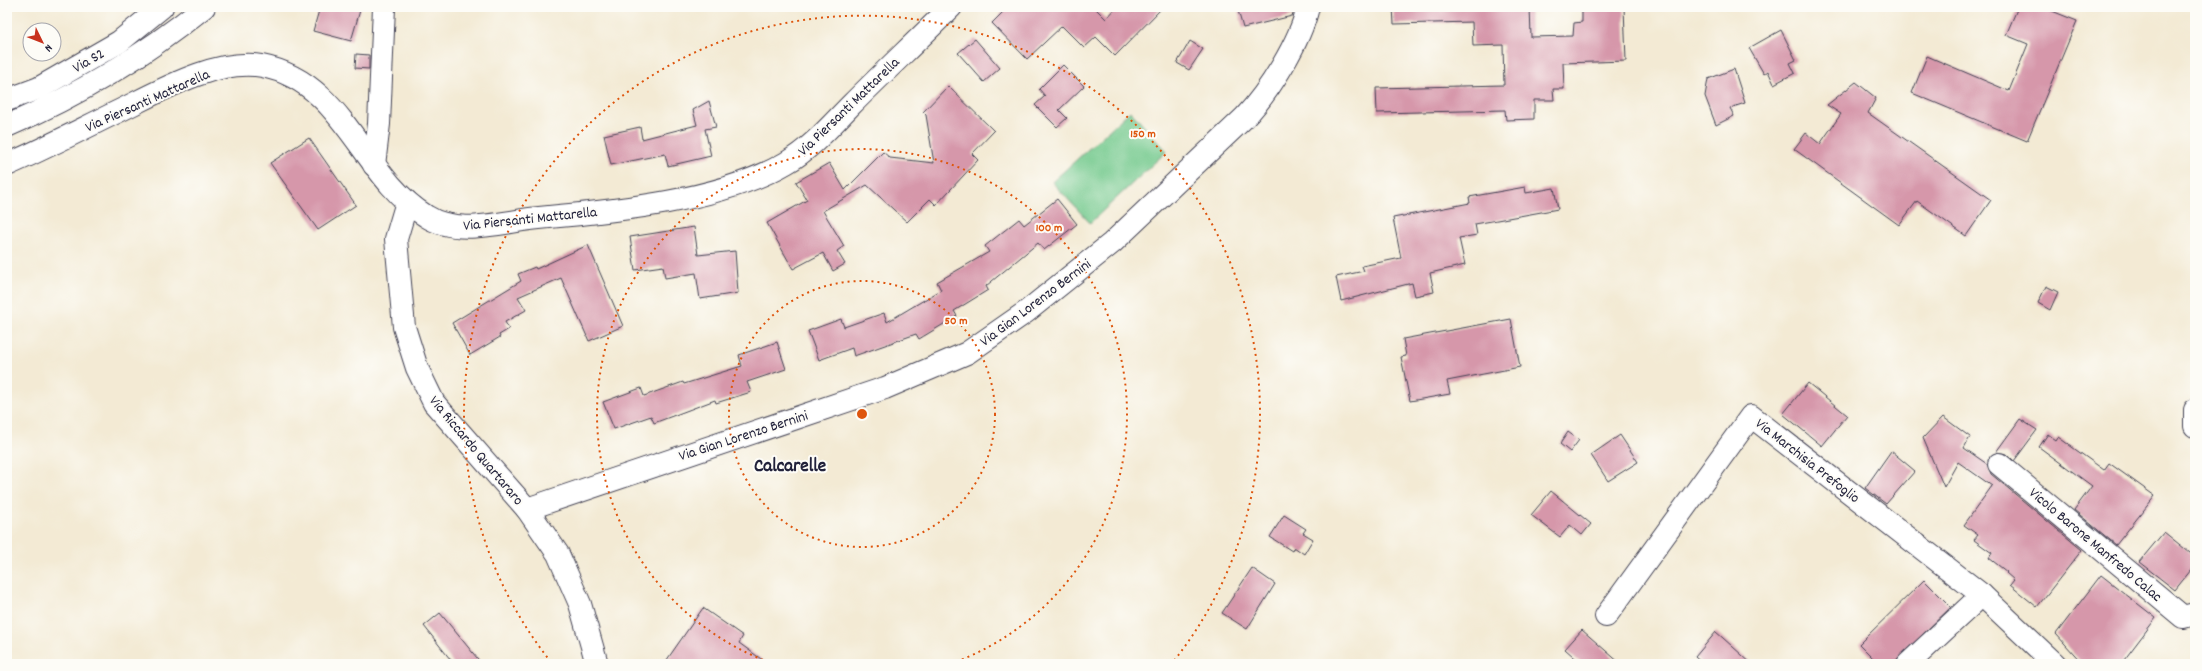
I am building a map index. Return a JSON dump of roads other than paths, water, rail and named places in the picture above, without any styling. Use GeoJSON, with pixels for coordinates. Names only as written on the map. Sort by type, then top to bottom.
{"type":"FeatureCollection","features":[{"type":"Feature","properties":{"kind":"street","name":"Via S2"},"geometry":{"type":"LineString","coordinates":[[7,100],[39,88],[119,42],[162,7]]}},
{"type":"Feature","properties":{"kind":"street"},"geometry":{"type":"LineString","coordinates":[[7,126],[52,107],[127,65],[204,7]]}},
{"type":"Feature","properties":{"kind":"street"},"geometry":{"type":"LineString","coordinates":[[374,165],[379,124],[384,7]]}},
{"type":"Feature","properties":{"kind":"street","name":"Via Piersanti Mattarella"},"geometry":{"type":"LineString","coordinates":[[7,165],[161,91],[211,70],[233,65],[261,66],[287,73],[310,87],[351,129],[374,165],[389,184],[407,202],[427,218],[453,226],[494,224],[515,219],[579,214],[671,200],[749,181],[786,163],[808,147],[951,7]]}},
{"type":"Feature","properties":{"kind":"street","name":"Via Gian Lorenzo Bernini"},"geometry":{"type":"LineString","coordinates":[[527,509],[885,388],[967,353],[1026,312],[1112,243],[1253,109],[1297,38],[1308,7]]}},
{"type":"Feature","properties":{"kind":"street","name":"Via Riccardo Quartararo"},"geometry":{"type":"LineString","coordinates":[[407,202],[396,239],[404,327],[417,368],[434,403],[527,509],[558,554],[580,604],[597,664]]}},
{"type":"Feature","properties":{"kind":"street"},"geometry":{"type":"LineString","coordinates":[[2195,410],[2195,426]]}},
{"type":"Feature","properties":{"kind":"street","name":"Via Marchisia Prefoglio"},"geometry":{"type":"LineString","coordinates":[[1606,616],[1751,416],[1982,596],[2055,664]]}},
{"type":"Feature","properties":{"kind":"street","name":"Vicolo Barone Manfredo Calac"},"geometry":{"type":"LineString","coordinates":[[1999,464],[2183,617],[2195,614]]}},
{"type":"Feature","properties":{"kind":"street"},"geometry":{"type":"LineString","coordinates":[[1908,664],[1982,596]]}},
{"type":"Feature","properties":{"kind":"district","name":"Calcarelle"},"geometry":{"type":"Point","coordinates":[790,464]}}]}
